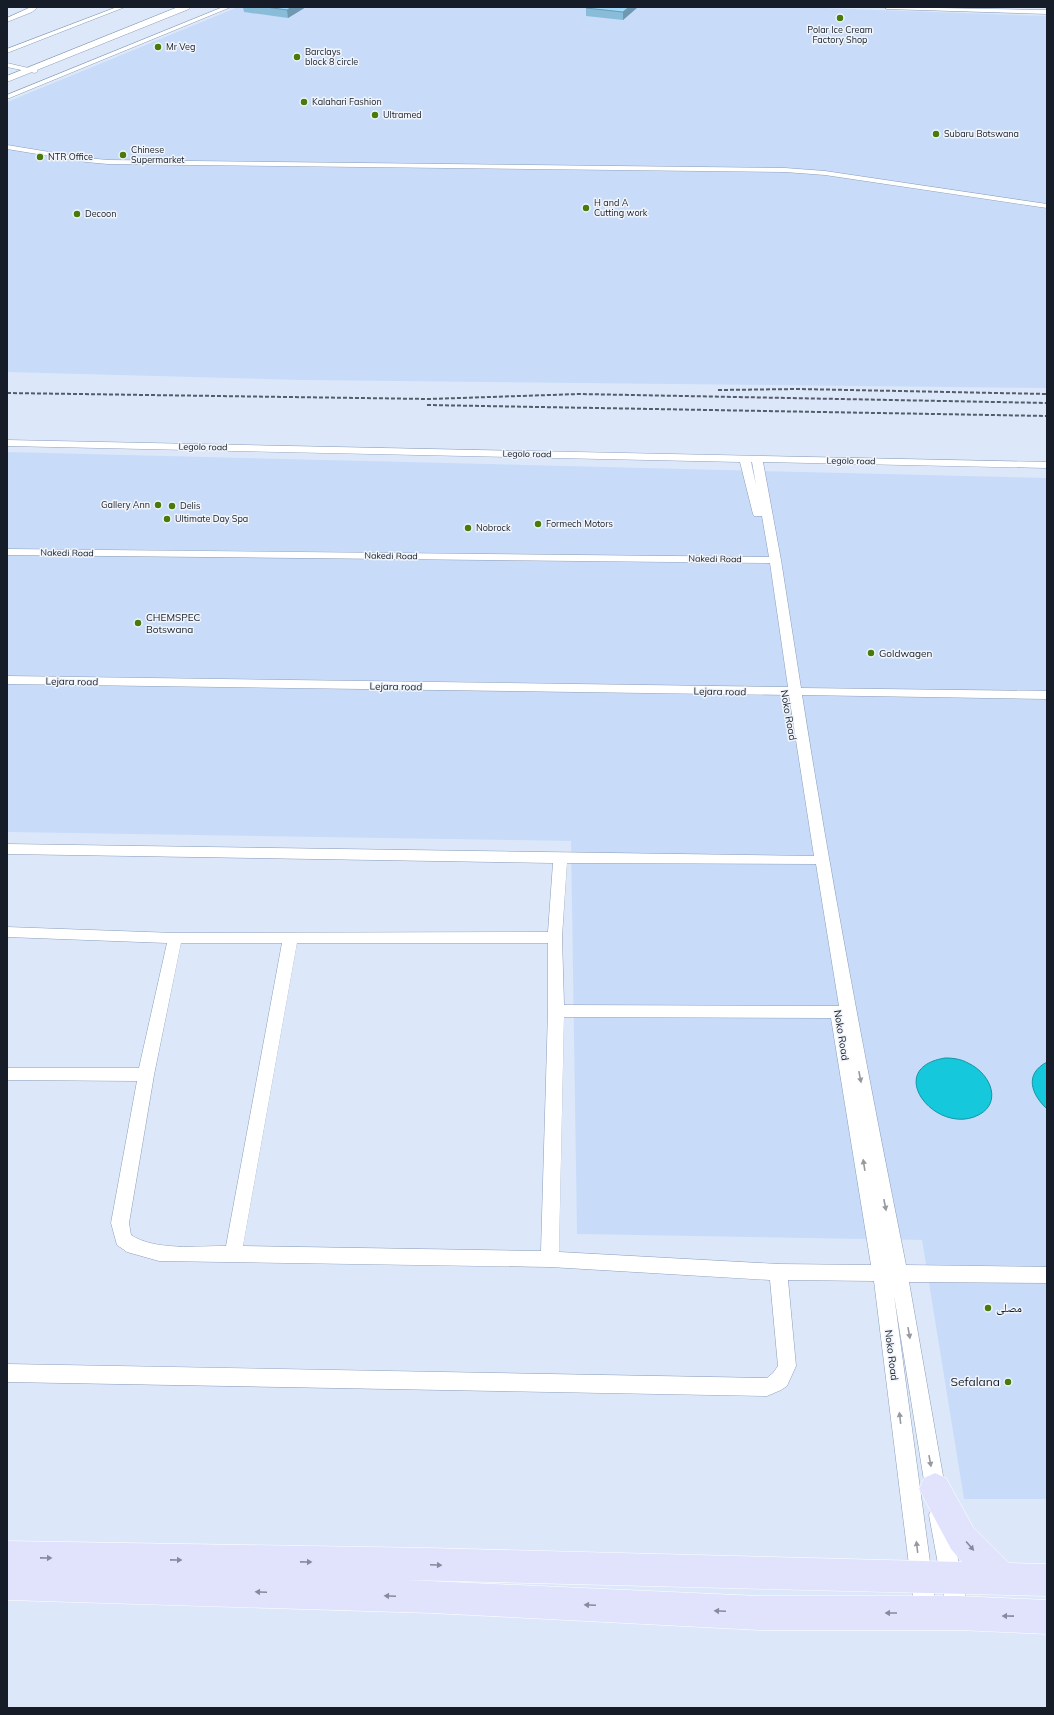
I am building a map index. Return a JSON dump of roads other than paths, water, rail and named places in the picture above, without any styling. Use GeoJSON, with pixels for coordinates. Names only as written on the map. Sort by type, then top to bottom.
{"type":"FeatureCollection","features":[{"type":"Feature","properties":{"kind":"main road"},"geometry":{"type":"LineString","coordinates":[[8,79],[186,7]]}},
{"type":"Feature","properties":{"kind":"main road"},"geometry":{"type":"LineString","coordinates":[[10,65],[35,68]]}},
{"type":"Feature","properties":{"kind":"main road"},"geometry":{"type":"LineString","coordinates":[[8,79],[15,72],[10,65]]}},
{"type":"Feature","properties":{"kind":"main road"},"geometry":{"type":"LineString","coordinates":[[935,1489],[962,1538],[1002,1579]]}},
{"type":"Feature","properties":{"kind":"main road"},"geometry":{"type":"LineString","coordinates":[[7,1557],[421,1564],[1047,1580]]}},
{"type":"Feature","properties":{"kind":"main road"},"geometry":{"type":"LineString","coordinates":[[7,1584],[431,1597],[759,1613],[958,1613],[1047,1617]]}},
{"type":"Feature","properties":{"kind":"street"},"geometry":{"type":"LineString","coordinates":[[7,20],[35,7]]}},
{"type":"Feature","properties":{"kind":"street"},"geometry":{"type":"LineString","coordinates":[[101,15],[108,7]]}},
{"type":"Feature","properties":{"kind":"street"},"geometry":{"type":"LineString","coordinates":[[7,51],[122,7]]}},
{"type":"Feature","properties":{"kind":"street"},"geometry":{"type":"LineString","coordinates":[[7,97],[228,7]]}},
{"type":"Feature","properties":{"kind":"street"},"geometry":{"type":"LineString","coordinates":[[887,7],[1047,12]]}},
{"type":"Feature","properties":{"kind":"street"},"geometry":{"type":"LineString","coordinates":[[7,147],[86,160],[108,162],[785,170],[825,173],[1047,206]]}},
{"type":"Feature","properties":{"kind":"street","name":"Legolo road"},"geometry":{"type":"LineString","coordinates":[[7,443],[1047,465]]}},
{"type":"Feature","properties":{"kind":"street"},"geometry":{"type":"LineString","coordinates":[[751,459],[772,560],[789,692],[849,1018],[890,1274],[935,1489],[937,1578],[958,1613]]}},
{"type":"Feature","properties":{"kind":"street","name":"Nakedi Road"},"geometry":{"type":"LineString","coordinates":[[7,552],[772,560]]}},
{"type":"Feature","properties":{"kind":"street","name":"Lejara road"},"geometry":{"type":"LineString","coordinates":[[7,680],[1047,695]]}},
{"type":"Feature","properties":{"kind":"street","name":"Noko Road"},"geometry":{"type":"LineString","coordinates":[[789,692],[812,860],[838,1012],[890,1274],[937,1578],[926,1614]]}},
{"type":"Feature","properties":{"kind":"street"},"geometry":{"type":"LineString","coordinates":[[7,849],[560,858],[812,860]]}},
{"type":"Feature","properties":{"kind":"street"},"geometry":{"type":"LineString","coordinates":[[550,1259],[556,1011],[555,937],[560,858]]}},
{"type":"Feature","properties":{"kind":"street"},"geometry":{"type":"LineString","coordinates":[[7,932],[175,938],[555,937]]}},
{"type":"Feature","properties":{"kind":"street"},"geometry":{"type":"LineString","coordinates":[[232,1255],[291,937]]}},
{"type":"Feature","properties":{"kind":"street"},"geometry":{"type":"LineString","coordinates":[[175,938],[146,1075],[120,1223],[123,1239],[133,1246],[159,1253],[550,1259],[778,1272],[1047,1275]]}},
{"type":"Feature","properties":{"kind":"street"},"geometry":{"type":"LineString","coordinates":[[556,1011],[838,1012]]}},
{"type":"Feature","properties":{"kind":"street"},"geometry":{"type":"LineString","coordinates":[[7,1074],[146,1075]]}},
{"type":"Feature","properties":{"kind":"street"},"geometry":{"type":"LineString","coordinates":[[7,1373],[767,1387],[778,1383],[784,1375],[787,1366],[778,1272]]}},
{"type":"Feature","properties":{"kind":"water"},"geometry":{"type":"Polygon","coordinates":[[[945,1058],[957,1059],[976,1068],[988,1082],[992,1098],[989,1105],[983,1112],[974,1117],[958,1119],[943,1116],[930,1108],[921,1097],[916,1085],[918,1074],[927,1064],[945,1058]]]}},
{"type":"Feature","properties":{"kind":"water"},"geometry":{"type":"Polygon","coordinates":[[[1047,1062],[1047,1109],[1037,1097],[1032,1084],[1035,1072],[1047,1062]]]}},
{"type":"Feature","properties":{"kind":"railway"},"geometry":{"type":"LineString","coordinates":[[718,390],[799,389],[1047,394]]}},
{"type":"Feature","properties":{"kind":"railway"},"geometry":{"type":"LineString","coordinates":[[7,393],[429,399],[580,394],[1047,403]]}},
{"type":"Feature","properties":{"kind":"railway"},"geometry":{"type":"LineString","coordinates":[[427,405],[1047,416]]}},
{"type":"Feature","properties":{"kind":"place","name":"Polar Ice Cream Factory Shop"},"geometry":{"type":"Point","coordinates":[840,18]}},
{"type":"Feature","properties":{"kind":"place","name":"Mr Veg"},"geometry":{"type":"Point","coordinates":[158,47]}},
{"type":"Feature","properties":{"kind":"place","name":"Barclays block 8 circle"},"geometry":{"type":"Point","coordinates":[297,57]}},
{"type":"Feature","properties":{"kind":"place","name":"Kalahari Fashion"},"geometry":{"type":"Point","coordinates":[304,102]}},
{"type":"Feature","properties":{"kind":"place","name":"Ultramed"},"geometry":{"type":"Point","coordinates":[375,115]}},
{"type":"Feature","properties":{"kind":"place","name":"Subaru Botswana"},"geometry":{"type":"Point","coordinates":[936,134]}},
{"type":"Feature","properties":{"kind":"place","name":"Chinese Supermarket"},"geometry":{"type":"Point","coordinates":[123,155]}},
{"type":"Feature","properties":{"kind":"place","name":"NTR Office"},"geometry":{"type":"Point","coordinates":[40,157]}},
{"type":"Feature","properties":{"kind":"place","name":"H and A Cutting work"},"geometry":{"type":"Point","coordinates":[586,208]}},
{"type":"Feature","properties":{"kind":"place","name":"Decoon"},"geometry":{"type":"Point","coordinates":[77,214]}},
{"type":"Feature","properties":{"kind":"place","name":"Gallery Ann"},"geometry":{"type":"Point","coordinates":[158,505]}},
{"type":"Feature","properties":{"kind":"place","name":"Delis"},"geometry":{"type":"Point","coordinates":[172,506]}},
{"type":"Feature","properties":{"kind":"place","name":"Ultimate Day Spa"},"geometry":{"type":"Point","coordinates":[167,519]}},
{"type":"Feature","properties":{"kind":"place","name":"Formech Motors"},"geometry":{"type":"Point","coordinates":[538,524]}},
{"type":"Feature","properties":{"kind":"place","name":"Nobrock"},"geometry":{"type":"Point","coordinates":[468,528]}},
{"type":"Feature","properties":{"kind":"place","name":"CHEMSPEC Botswana"},"geometry":{"type":"Point","coordinates":[138,623]}},
{"type":"Feature","properties":{"kind":"place","name":"Goldwagen"},"geometry":{"type":"Point","coordinates":[871,653]}},
{"type":"Feature","properties":{"kind":"place","name":"مصلى"},"geometry":{"type":"Point","coordinates":[988,1308]}},
{"type":"Feature","properties":{"kind":"place","name":"Sefalana"},"geometry":{"type":"Point","coordinates":[1008,1382]}}]}
